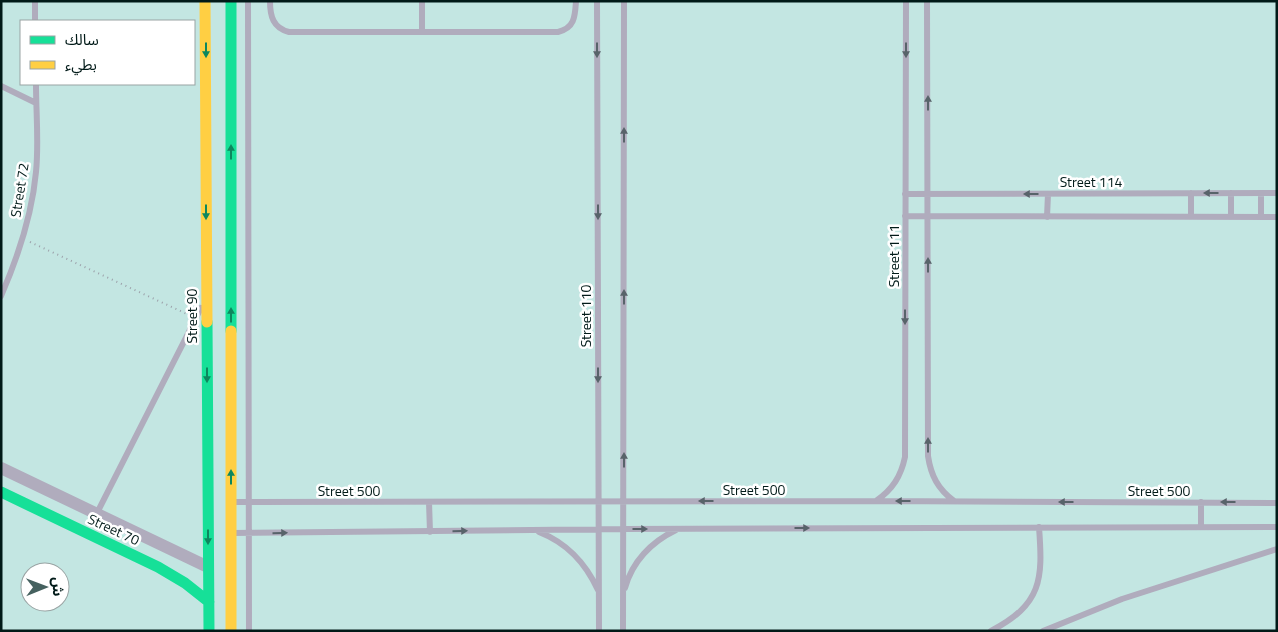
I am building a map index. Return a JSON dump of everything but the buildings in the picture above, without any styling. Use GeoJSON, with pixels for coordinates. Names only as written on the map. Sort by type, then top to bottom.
{"type":"FeatureCollection","features":[{"type":"Feature","properties":{"kind":"street","name":"Street 90"},"geometry":{"type":"LineString","coordinates":[[205,1],[209,631]]}},
{"type":"Feature","properties":{"kind":"street"},"geometry":{"type":"LineString","coordinates":[[231,1],[231,631]]}},
{"type":"Feature","properties":{"kind":"street","name":"Street 70"},"geometry":{"type":"LineString","coordinates":[[1,468],[208,567]]}},
{"type":"Feature","properties":{"kind":"street","name":"Street 70"},"geometry":{"type":"LineString","coordinates":[[1,492],[172,574],[189,584],[209,602]]}},
{"type":"Feature","properties":{"kind":"lane"},"geometry":{"type":"LineString","coordinates":[[35,1],[35,20]]}},
{"type":"Feature","properties":{"kind":"lane"},"geometry":{"type":"LineString","coordinates":[[248,1],[250,631]]}},
{"type":"Feature","properties":{"kind":"lane"},"geometry":{"type":"LineString","coordinates":[[270,1],[270,13],[274,22],[280,28],[289,32],[558,32],[566,30],[572,24],[575,16],[576,1]]}},
{"type":"Feature","properties":{"kind":"lane"},"geometry":{"type":"LineString","coordinates":[[422,1],[422,31]]}},
{"type":"Feature","properties":{"kind":"lane","name":"Street 110"},"geometry":{"type":"LineString","coordinates":[[597,1],[599,631]]}},
{"type":"Feature","properties":{"kind":"lane"},"geometry":{"type":"LineString","coordinates":[[623,631],[624,1]]}},
{"type":"Feature","properties":{"kind":"lane","name":"Street 111"},"geometry":{"type":"LineString","coordinates":[[876,501],[885,495],[899,478],[905,457],[906,1]]}},
{"type":"Feature","properties":{"kind":"lane"},"geometry":{"type":"LineString","coordinates":[[928,1],[928,456],[933,478],[943,491],[956,502]]}},
{"type":"Feature","properties":{"kind":"lane","name":"Street 72"},"geometry":{"type":"LineString","coordinates":[[1,296],[4,279],[23,238],[32,205],[36,171],[36,85]]}},
{"type":"Feature","properties":{"kind":"lane"},"geometry":{"type":"LineString","coordinates":[[1,86],[36,103]]}},
{"type":"Feature","properties":{"kind":"lane"},"geometry":{"type":"LineString","coordinates":[[1231,193],[1231,217]]}},
{"type":"Feature","properties":{"kind":"lane"},"geometry":{"type":"LineString","coordinates":[[1262,193],[1262,217]]}},
{"type":"Feature","properties":{"kind":"lane","name":"Street 114"},"geometry":{"type":"LineString","coordinates":[[906,194],[1277,193]]}},
{"type":"Feature","properties":{"kind":"lane"},"geometry":{"type":"LineString","coordinates":[[1047,217],[1048,194]]}},
{"type":"Feature","properties":{"kind":"lane"},"geometry":{"type":"LineString","coordinates":[[1190,194],[1191,217]]}},
{"type":"Feature","properties":{"kind":"lane"},"geometry":{"type":"LineString","coordinates":[[906,216],[1277,217]]}},
{"type":"Feature","properties":{"kind":"lane"},"geometry":{"type":"LineString","coordinates":[[97,513],[206,298]]}},
{"type":"Feature","properties":{"kind":"lane","name":"Street 500"},"geometry":{"type":"LineString","coordinates":[[231,502],[876,501],[1277,503]]}},
{"type":"Feature","properties":{"kind":"lane"},"geometry":{"type":"LineString","coordinates":[[429,502],[430,532]]}},
{"type":"Feature","properties":{"kind":"lane"},"geometry":{"type":"LineString","coordinates":[[1201,502],[1201,526]]}},
{"type":"Feature","properties":{"kind":"lane"},"geometry":{"type":"LineString","coordinates":[[231,533],[1039,526],[1277,527]]}},
{"type":"Feature","properties":{"kind":"lane"},"geometry":{"type":"LineString","coordinates":[[991,631],[1010,621],[1020,612],[1035,591],[1040,565],[1039,526]]}},
{"type":"Feature","properties":{"kind":"lane"},"geometry":{"type":"LineString","coordinates":[[623,594],[630,574],[642,556],[658,540],[677,529]]}},
{"type":"Feature","properties":{"kind":"lane"},"geometry":{"type":"LineString","coordinates":[[536,530],[556,540],[574,554],[584,566],[599,592]]}},
{"type":"Feature","properties":{"kind":"lane"},"geometry":{"type":"LineString","coordinates":[[1043,631],[1122,599],[1277,549]]}},
{"type":"Feature","properties":{"kind":"path"},"geometry":{"type":"LineString","coordinates":[[23,238],[196,318]]}},
{"type":"Feature","properties":{"kind":"traffic: fast"},"geometry":{"type":"LineString","coordinates":[[231,1],[231,331]]}},
{"type":"Feature","properties":{"kind":"traffic: fast"},"geometry":{"type":"LineString","coordinates":[[207,322],[209,631]]}},
{"type":"Feature","properties":{"kind":"traffic: fast"},"geometry":{"type":"LineString","coordinates":[[1,492],[158,567],[185,583],[209,602]]}},
{"type":"Feature","properties":{"kind":"traffic: slow"},"geometry":{"type":"LineString","coordinates":[[205,1],[207,322]]}},
{"type":"Feature","properties":{"kind":"traffic: slow"},"geometry":{"type":"LineString","coordinates":[[231,331],[231,631]]}}]}
